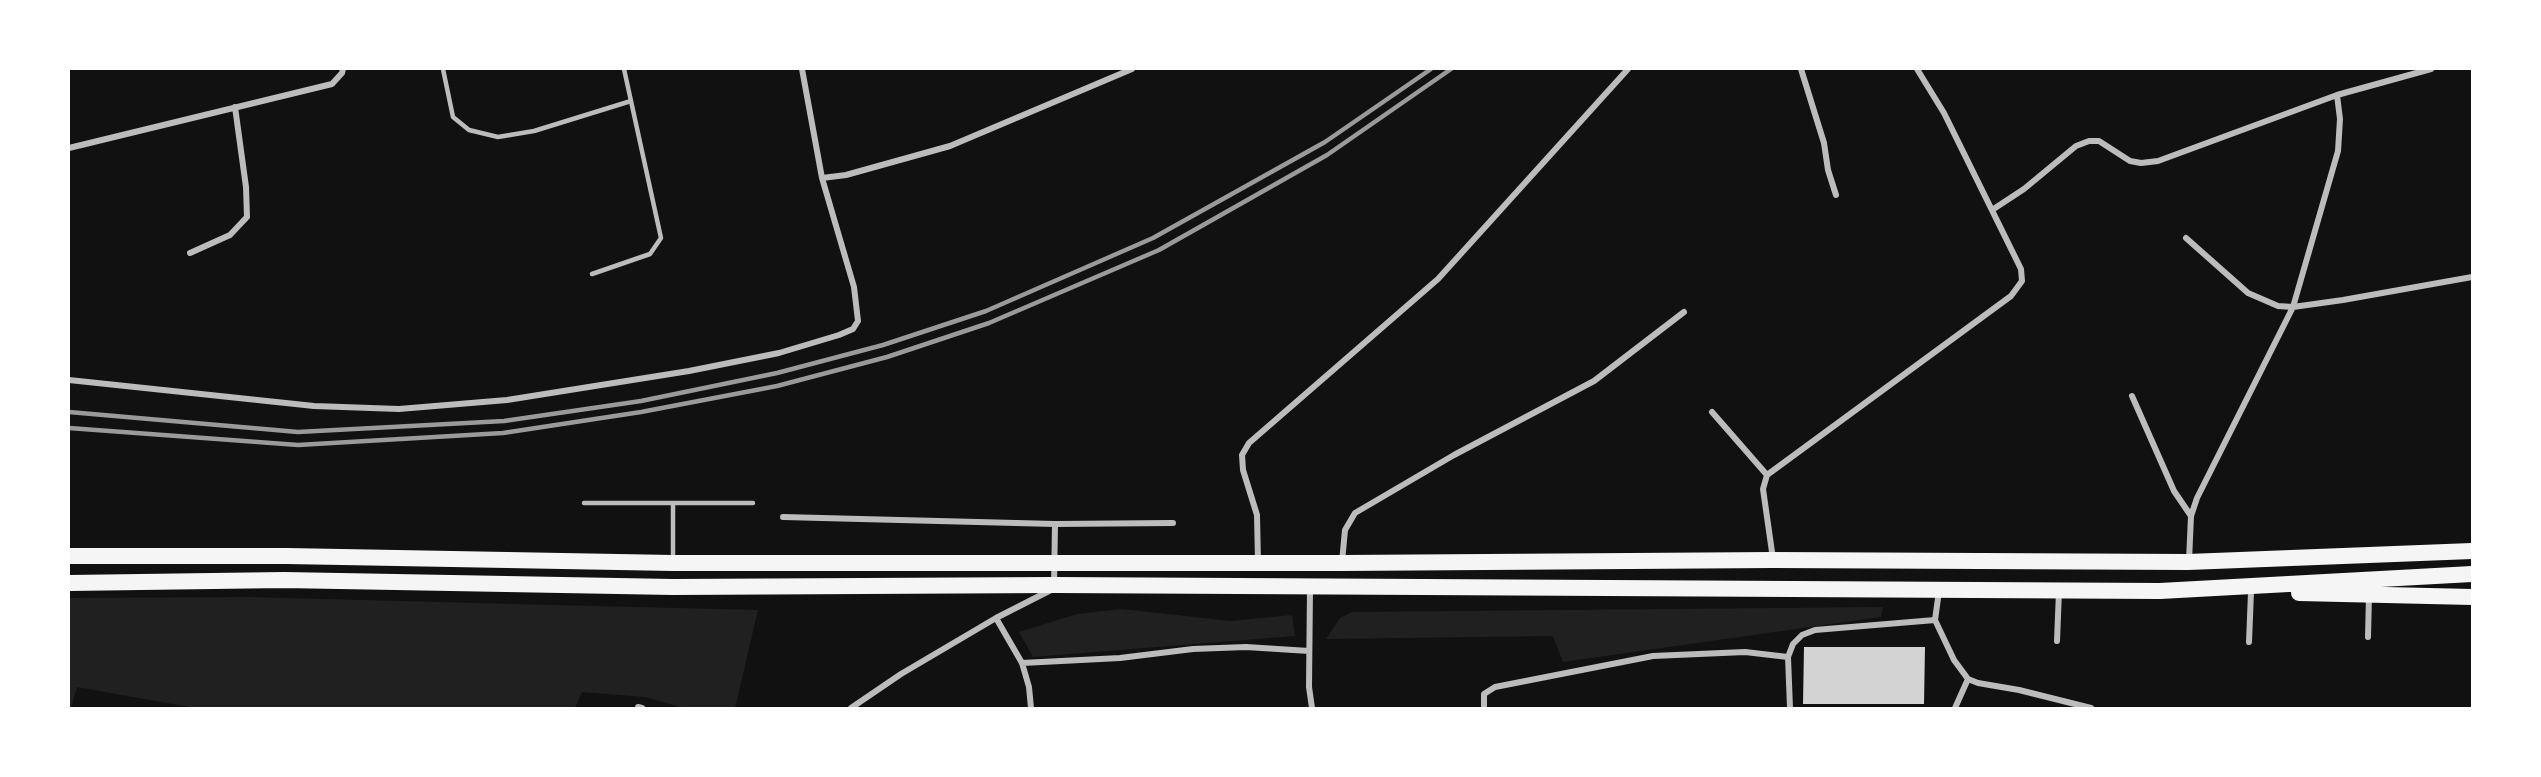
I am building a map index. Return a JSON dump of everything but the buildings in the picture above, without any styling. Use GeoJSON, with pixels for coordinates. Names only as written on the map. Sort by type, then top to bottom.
{"type":"FeatureCollection","features":[{"type":"Feature","properties":{"kind":"highway"},"geometry":{"type":"LineString","coordinates":[[69,556],[286,556],[673,562],[1342,563],[1773,560],[2188,562],[2472,551]]}},
{"type":"Feature","properties":{"kind":"highway"},"geometry":{"type":"LineString","coordinates":[[2160,591],[2472,574]]}},
{"type":"Feature","properties":{"kind":"highway"},"geometry":{"type":"LineString","coordinates":[[69,583],[284,580],[673,586],[1054,585],[2059,590],[2472,597]]}},
{"type":"Feature","properties":{"kind":"street"},"geometry":{"type":"LineString","coordinates":[[69,148],[332,84],[343,69]]}},
{"type":"Feature","properties":{"kind":"street"},"geometry":{"type":"LineString","coordinates":[[69,380],[314,406],[399,409],[507,400],[689,371],[779,353],[839,335],[853,329],[858,321],[854,287],[822,178],[802,69]]}},
{"type":"Feature","properties":{"kind":"street"},"geometry":{"type":"LineString","coordinates":[[822,178],[846,175],[950,146],[1122,71],[1132,69]]}},
{"type":"Feature","properties":{"kind":"street"},"geometry":{"type":"LineString","coordinates":[[1258,562],[1257,515],[1242,454],[1249,443],[1438,279],[1628,69]]}},
{"type":"Feature","properties":{"kind":"street"},"geometry":{"type":"LineString","coordinates":[[1801,69],[1824,143],[1828,170],[1836,195]]}},
{"type":"Feature","properties":{"kind":"street"},"geometry":{"type":"LineString","coordinates":[[1773,560],[1763,489],[1767,475],[2011,296],[2022,281],[2021,269],[1944,113],[1917,69]]}},
{"type":"Feature","properties":{"kind":"street"},"geometry":{"type":"LineString","coordinates":[[1992,210],[2010,200],[2076,146],[2089,141],[2099,141],[2141,164],[2158,161],[2337,95],[2431,69]]}},
{"type":"Feature","properties":{"kind":"street"},"geometry":{"type":"LineString","coordinates":[[2188,562],[2190,516],[2293,307],[2338,151],[2340,118],[2337,95]]}},
{"type":"Feature","properties":{"kind":"street"},"geometry":{"type":"LineString","coordinates":[[190,253],[230,235],[247,217],[246,187],[235,107]]}},
{"type":"Feature","properties":{"kind":"street"},"geometry":{"type":"LineString","coordinates":[[2186,238],[2248,293],[2278,306],[2293,307],[2472,277]]}},
{"type":"Feature","properties":{"kind":"street"},"geometry":{"type":"LineString","coordinates":[[1342,563],[1345,530],[1355,513],[1454,455],[1594,381],[1683,312]]}},
{"type":"Feature","properties":{"kind":"street"},"geometry":{"type":"LineString","coordinates":[[2132,396],[2174,491],[2190,516]]}},
{"type":"Feature","properties":{"kind":"street"},"geometry":{"type":"LineString","coordinates":[[1712,412],[1767,475]]}},
{"type":"Feature","properties":{"kind":"street"},"geometry":{"type":"LineString","coordinates":[[783,517],[1055,524],[1173,523]]}},
{"type":"Feature","properties":{"kind":"street"},"geometry":{"type":"LineString","coordinates":[[851,708],[901,674],[996,618],[1044,595],[1054,585],[1055,524]]}},
{"type":"Feature","properties":{"kind":"street"},"geometry":{"type":"LineString","coordinates":[[1310,587],[1309,651],[1312,708]]}},
{"type":"Feature","properties":{"kind":"street"},"geometry":{"type":"LineString","coordinates":[[1939,590],[1935,620],[1954,660],[1968,679],[2091,708]]}},
{"type":"Feature","properties":{"kind":"street"},"geometry":{"type":"LineString","coordinates":[[2057,641],[2059,590]]}},
{"type":"Feature","properties":{"kind":"street"},"geometry":{"type":"LineString","coordinates":[[2249,642],[2251,592]]}},
{"type":"Feature","properties":{"kind":"street"},"geometry":{"type":"LineString","coordinates":[[2368,637],[2369,595]]}},
{"type":"Feature","properties":{"kind":"street"},"geometry":{"type":"LineString","coordinates":[[996,618],[1022,663],[1029,687],[1031,708]]}},
{"type":"Feature","properties":{"kind":"street"},"geometry":{"type":"LineString","coordinates":[[1790,708],[1788,657],[1794,644],[1802,635],[1815,630],[1935,620]]}},
{"type":"Feature","properties":{"kind":"street"},"geometry":{"type":"LineString","coordinates":[[1022,663],[1120,658],[1246,647],[1309,651]]}},
{"type":"Feature","properties":{"kind":"street"},"geometry":{"type":"LineString","coordinates":[[1484,708],[1484,694],[1495,687],[1653,656],[1745,652],[1788,657]]}},
{"type":"Feature","properties":{"kind":"street"},"geometry":{"type":"LineString","coordinates":[[1955,708],[1968,679]]}},
{"type":"Feature","properties":{"kind":"lane"},"geometry":{"type":"LineString","coordinates":[[443,69],[453,117],[469,130],[498,138],[534,131],[631,101]]}},
{"type":"Feature","properties":{"kind":"lane"},"geometry":{"type":"LineString","coordinates":[[591,274],[650,254],[662,238],[624,69]]}},
{"type":"Feature","properties":{"kind":"lane"},"geometry":{"type":"LineString","coordinates":[[584,503],[753,503]]}},
{"type":"Feature","properties":{"kind":"lane"},"geometry":{"type":"LineString","coordinates":[[673,503],[673,562]]}},
{"type":"Feature","properties":{"kind":"shaded area"},"geometry":{"type":"Polygon","coordinates":[[[248,597],[758,610],[735,708],[684,708],[645,697],[582,692],[575,708],[195,708],[77,687],[71,708],[69,708],[69,598],[248,597]]]}},
{"type":"Feature","properties":{"kind":"shaded area"},"geometry":{"type":"Polygon","coordinates":[[[1883,607],[1881,617],[1563,662],[1553,636],[1326,639],[1340,618],[1352,612],[1883,607]]]}},
{"type":"Feature","properties":{"kind":"shaded area"},"geometry":{"type":"Polygon","coordinates":[[[1122,609],[1230,621],[1292,615],[1295,636],[1033,657],[1019,632],[1077,614],[1122,609]]]}},
{"type":"Feature","properties":{"kind":"railway"},"geometry":{"type":"LineString","coordinates":[[69,412],[298,432],[504,421],[641,401],[777,373],[883,345],[986,311],[1153,238],[1325,142],[1431,69]]}},
{"type":"Feature","properties":{"kind":"railway"},"geometry":{"type":"LineString","coordinates":[[69,428],[298,445],[503,433],[641,412],[777,386],[887,357],[989,323],[1159,250],[1327,155],[1451,69]]}}]}
